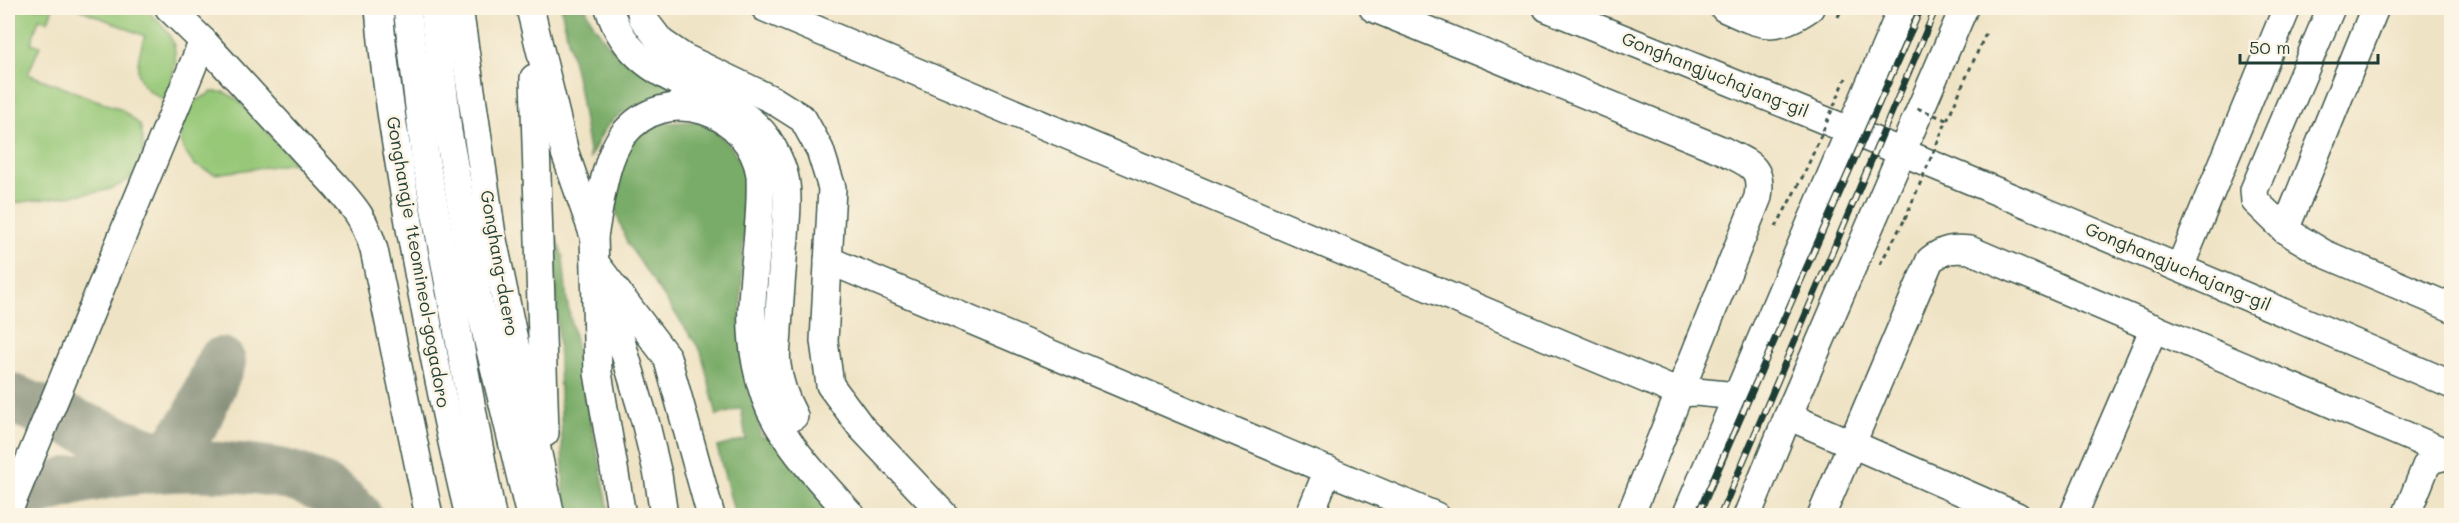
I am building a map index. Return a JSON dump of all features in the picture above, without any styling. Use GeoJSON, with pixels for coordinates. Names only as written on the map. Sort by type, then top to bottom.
{"type":"FeatureCollection","features":[{"type":"Feature","properties":{"kind":"street"},"geometry":{"type":"LineString","coordinates":[[169,8],[203,41],[349,200],[367,226],[374,250],[429,516]]}},
{"type":"Feature","properties":{"kind":"street","name":"Gonghangje 1teomineol-gogadoro"},"geometry":{"type":"LineString","coordinates":[[379,8],[382,48],[395,140],[429,333],[469,516]]}},
{"type":"Feature","properties":{"kind":"street"},"geometry":{"type":"LineString","coordinates":[[407,8],[425,157],[492,516]]}},
{"type":"Feature","properties":{"kind":"street"},"geometry":{"type":"LineString","coordinates":[[434,8],[448,131],[478,300],[543,510]]}},
{"type":"Feature","properties":{"kind":"street","name":"Gonghang-daero"},"geometry":{"type":"LineString","coordinates":[[459,8],[492,235],[543,510]]}},
{"type":"Feature","properties":{"kind":"street"},"geometry":{"type":"LineString","coordinates":[[609,8],[612,18],[627,43],[646,63],[664,76],[740,114],[759,127],[773,148],[785,178],[787,211],[776,364],[786,401],[802,431],[874,516]]}},
{"type":"Feature","properties":{"kind":"street"},"geometry":{"type":"LineString","coordinates":[[640,8],[642,17],[661,42],[683,57],[773,100],[803,119],[820,150],[832,188],[824,341],[830,385],[861,427],[945,516]]}},
{"type":"Feature","properties":{"kind":"street"},"geometry":{"type":"LineString","coordinates":[[765,8],[1679,393],[1696,392],[1737,396]]}},
{"type":"Feature","properties":{"kind":"street"},"geometry":{"type":"LineString","coordinates":[[1373,8],[1724,151],[1757,171],[1761,182],[1758,197],[1630,516]]}},
{"type":"Feature","properties":{"kind":"street","name":"Gonghangjuchajang-gil"},"geometry":{"type":"LineString","coordinates":[[1548,8],[1903,151],[2180,267],[2451,385]]}},
{"type":"Feature","properties":{"kind":"street"},"geometry":{"type":"LineString","coordinates":[[1724,8],[1758,24],[1770,25],[1785,22],[1810,8]]}},
{"type":"Feature","properties":{"kind":"street"},"geometry":{"type":"LineString","coordinates":[[1686,516],[1902,8]]}},
{"type":"Feature","properties":{"kind":"street"},"geometry":{"type":"LineString","coordinates":[[1747,516],[1964,8]]}},
{"type":"Feature","properties":{"kind":"street"},"geometry":{"type":"LineString","coordinates":[[2180,267],[2287,8]]}},
{"type":"Feature","properties":{"kind":"street"},"geometry":{"type":"LineString","coordinates":[[2331,8],[2254,190],[2255,201],[2285,230],[2325,254],[2451,308]]}},
{"type":"Feature","properties":{"kind":"street"},"geometry":{"type":"LineString","coordinates":[[2285,230],[2368,10]]}},
{"type":"Feature","properties":{"kind":"street"},"geometry":{"type":"LineString","coordinates":[[531,15],[543,510]]}},
{"type":"Feature","properties":{"kind":"street"},"geometry":{"type":"LineString","coordinates":[[531,15],[565,153],[594,236],[598,373],[622,516]]}},
{"type":"Feature","properties":{"kind":"street"},"geometry":{"type":"LineString","coordinates":[[8,512],[203,41]]}},
{"type":"Feature","properties":{"kind":"street"},"geometry":{"type":"LineString","coordinates":[[594,236],[614,151],[623,135],[637,123],[664,110],[694,108],[725,120],[740,132],[754,154],[760,175],[752,324],[754,351],[765,393],[777,423],[786,437],[852,516]]}},
{"type":"Feature","properties":{"kind":"street"},"geometry":{"type":"LineString","coordinates":[[1821,516],[1930,260],[1940,252],[1953,248],[1970,250],[2451,455]]}},
{"type":"Feature","properties":{"kind":"street"},"geometry":{"type":"LineString","coordinates":[[828,260],[1436,516]]}},
{"type":"Feature","properties":{"kind":"street"},"geometry":{"type":"LineString","coordinates":[[596,264],[607,293],[668,516]]}},
{"type":"Feature","properties":{"kind":"street"},"geometry":{"type":"LineString","coordinates":[[596,264],[667,357],[711,516]]}},
{"type":"Feature","properties":{"kind":"street"},"geometry":{"type":"LineString","coordinates":[[607,293],[669,414],[696,516]]}},
{"type":"Feature","properties":{"kind":"street"},"geometry":{"type":"LineString","coordinates":[[2073,516],[2158,330]]}},
{"type":"Feature","properties":{"kind":"street"},"geometry":{"type":"LineString","coordinates":[[2086,516],[2158,330]]}},
{"type":"Feature","properties":{"kind":"street"},"geometry":{"type":"LineString","coordinates":[[1788,416],[2017,516]]}},
{"type":"Feature","properties":{"kind":"street"},"geometry":{"type":"LineString","coordinates":[[2387,516],[2417,441]]}},
{"type":"Feature","properties":{"kind":"street"},"geometry":{"type":"LineString","coordinates":[[2406,516],[2426,466],[2433,459],[2451,455]]}},
{"type":"Feature","properties":{"kind":"street"},"geometry":{"type":"LineString","coordinates":[[1309,516],[1328,470]]}},
{"type":"Feature","properties":{"kind":"street"},"geometry":{"type":"LineString","coordinates":[[658,476],[664,516]]}},
{"type":"Feature","properties":{"kind":"path"},"geometry":{"type":"LineString","coordinates":[[1838,17],[1842,8]]}},
{"type":"Feature","properties":{"kind":"path"},"geometry":{"type":"LineString","coordinates":[[1877,270],[1905,219],[1986,33]]}},
{"type":"Feature","properties":{"kind":"path"},"geometry":{"type":"LineString","coordinates":[[1776,227],[1805,172],[1846,78]]}},
{"type":"Feature","properties":{"kind":"path"},"geometry":{"type":"LineString","coordinates":[[1917,108],[1947,120]]}},
{"type":"Feature","properties":{"kind":"green space"},"geometry":{"type":"Polygon","coordinates":[[[8,8],[53,8],[48,21],[39,19],[31,43],[40,46],[28,74],[122,110],[140,125],[142,158],[133,175],[125,182],[103,191],[8,204],[8,8]]]}},
{"type":"Feature","properties":{"kind":"green space"},"geometry":{"type":"Polygon","coordinates":[[[77,8],[144,8],[156,19],[171,39],[174,49],[174,71],[166,100],[147,89],[139,74],[139,57],[145,36],[77,8]]]}},
{"type":"Feature","properties":{"kind":"green space"},"geometry":{"type":"Polygon","coordinates":[[[561,8],[586,8],[589,17],[608,45],[619,55],[642,70],[697,90],[645,102],[621,114],[603,132],[590,158],[578,85],[561,8]]]}},
{"type":"Feature","properties":{"kind":"green space"},"geometry":{"type":"Polygon","coordinates":[[[212,92],[224,92],[237,99],[295,163],[215,174],[194,165],[183,149],[180,139],[183,120],[194,102],[212,92]]]}},
{"type":"Feature","properties":{"kind":"green space"},"geometry":{"type":"Polygon","coordinates":[[[697,121],[715,131],[732,148],[746,171],[749,198],[743,249],[740,334],[765,417],[758,420],[761,438],[775,434],[843,515],[735,515],[717,447],[746,439],[741,408],[717,416],[701,351],[627,243],[616,211],[613,172],[624,148],[655,124],[697,121]]]}},
{"type":"Feature","properties":{"kind":"green space"},"geometry":{"type":"Polygon","coordinates":[[[554,231],[563,257],[567,301],[610,515],[569,515],[564,499],[554,231]]]}},
{"type":"Feature","properties":{"kind":"taxiway"},"geometry":{"type":"LineString","coordinates":[[160,467],[196,420],[221,362]]}},
{"type":"Feature","properties":{"kind":"taxiway"},"geometry":{"type":"LineString","coordinates":[[8,397],[172,462]]}},
{"type":"Feature","properties":{"kind":"taxiway"},"geometry":{"type":"LineString","coordinates":[[8,501],[61,484],[114,473],[168,467],[223,467],[260,470],[296,477],[328,492],[343,502],[357,516]]}},
{"type":"Feature","properties":{"kind":"railway"},"geometry":{"type":"LineString","coordinates":[[1697,516],[1921,8]]}},
{"type":"Feature","properties":{"kind":"railway"},"geometry":{"type":"LineString","coordinates":[[1720,516],[1936,8]]}}]}
